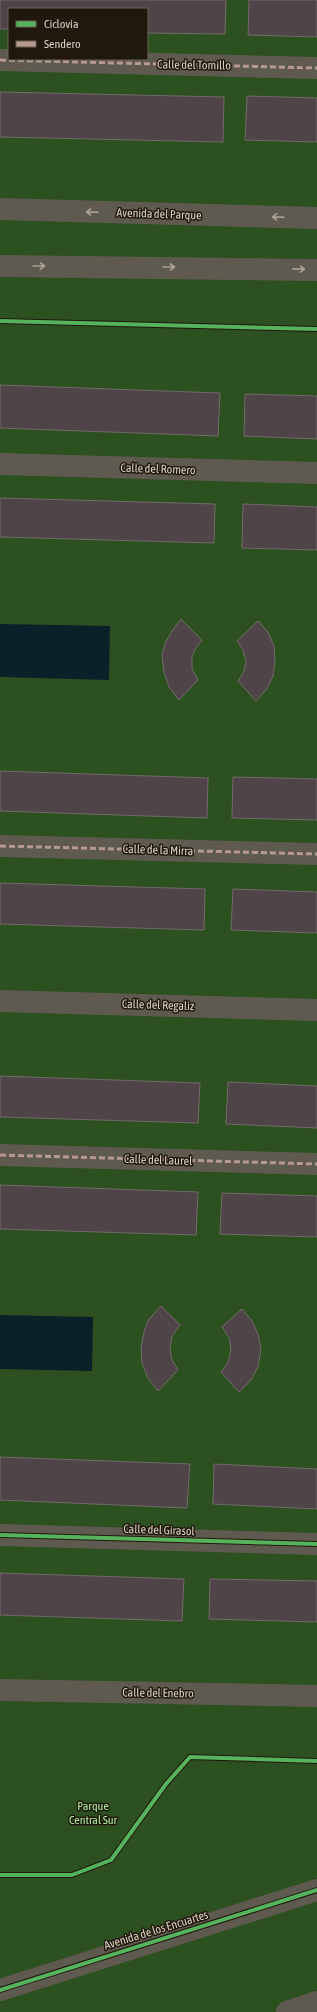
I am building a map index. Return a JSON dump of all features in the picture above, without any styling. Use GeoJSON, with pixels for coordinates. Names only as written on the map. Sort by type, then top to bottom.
{"type":"FeatureCollection","features":[{"type":"Feature","properties":{"kind":"street","name":"Calle del Tomillo"},"geometry":{"type":"LineString","coordinates":[[0,60],[317,68]]}},
{"type":"Feature","properties":{"kind":"street","name":"Avenida del Parque"},"geometry":{"type":"LineString","coordinates":[[0,209],[317,218]]}},
{"type":"Feature","properties":{"kind":"street"},"geometry":{"type":"LineString","coordinates":[[0,266],[317,270]]}},
{"type":"Feature","properties":{"kind":"street","name":"Calle del Romero"},"geometry":{"type":"LineString","coordinates":[[0,464],[317,473]]}},
{"type":"Feature","properties":{"kind":"street","name":"Calle de la Mirra"},"geometry":{"type":"LineString","coordinates":[[0,846],[317,854]]}},
{"type":"Feature","properties":{"kind":"street","name":"Calle del Regaliz"},"geometry":{"type":"LineString","coordinates":[[0,1001],[317,1010]]}},
{"type":"Feature","properties":{"kind":"street","name":"Calle del Laurel"},"geometry":{"type":"LineString","coordinates":[[0,1155],[317,1164]]}},
{"type":"Feature","properties":{"kind":"street","name":"Calle del Girasol"},"geometry":{"type":"LineString","coordinates":[[0,1535],[317,1544]]}},
{"type":"Feature","properties":{"kind":"street","name":"Calle del Enebro"},"geometry":{"type":"LineString","coordinates":[[0,1690],[317,1696]]}},
{"type":"Feature","properties":{"kind":"street","name":"Avenida de los Encuartes"},"geometry":{"type":"LineString","coordinates":[[0,1990],[317,1890]]}},
{"type":"Feature","properties":{"kind":"street"},"geometry":{"type":"LineString","coordinates":[[287,2012],[317,2002]]}},
{"type":"Feature","properties":{"kind":"green space","name":"Parque Central Sur"},"geometry":{"type":"Polygon","coordinates":[[[0,0],[317,0],[317,2012],[0,2012],[0,0]]]}},
{"type":"Feature","properties":{"kind":"water"},"geometry":{"type":"Polygon","coordinates":[[[0,624],[110,626],[109,680],[0,677],[0,624]]]}},
{"type":"Feature","properties":{"kind":"water"},"geometry":{"type":"Polygon","coordinates":[[[0,1315],[93,1317],[92,1371],[0,1369],[0,1315]]]}},
{"type":"Feature","properties":{"kind":"building"},"geometry":{"type":"Polygon","coordinates":[[[0,0],[226,0],[225,34],[148,33],[148,8],[8,8],[8,29],[0,29],[0,0]]]}},
{"type":"Feature","properties":{"kind":"building"},"geometry":{"type":"Polygon","coordinates":[[[249,0],[317,0],[317,37],[248,35],[249,0]]]}},
{"type":"Feature","properties":{"kind":"building"},"geometry":{"type":"Polygon","coordinates":[[[0,92],[224,97],[223,142],[0,137],[0,92]]]}},
{"type":"Feature","properties":{"kind":"building"},"geometry":{"type":"Polygon","coordinates":[[[247,96],[317,98],[317,142],[245,140],[247,96]]]}},
{"type":"Feature","properties":{"kind":"building"},"geometry":{"type":"Polygon","coordinates":[[[0,385],[220,393],[218,436],[0,428],[0,385]]]}},
{"type":"Feature","properties":{"kind":"building"},"geometry":{"type":"Polygon","coordinates":[[[245,394],[317,396],[317,439],[244,436],[245,394]]]}},
{"type":"Feature","properties":{"kind":"building"},"geometry":{"type":"Polygon","coordinates":[[[0,498],[215,504],[214,543],[0,537],[0,498]]]}},
{"type":"Feature","properties":{"kind":"building"},"geometry":{"type":"Polygon","coordinates":[[[243,504],[317,507],[317,550],[242,548],[243,504]]]}},
{"type":"Feature","properties":{"kind":"building"},"geometry":{"type":"Polygon","coordinates":[[[181,619],[202,640],[195,649],[192,657],[192,669],[198,680],[179,700],[169,687],[164,672],[162,655],[166,641],[181,619]]]}},
{"type":"Feature","properties":{"kind":"building"},"geometry":{"type":"Polygon","coordinates":[[[258,621],[268,632],[274,646],[275,661],[273,676],[266,690],[256,701],[238,681],[244,671],[246,661],[243,650],[237,641],[258,621]]]}},
{"type":"Feature","properties":{"kind":"building"},"geometry":{"type":"Polygon","coordinates":[[[0,771],[208,778],[207,818],[0,811],[0,771]]]}},
{"type":"Feature","properties":{"kind":"building"},"geometry":{"type":"Polygon","coordinates":[[[233,777],[317,779],[317,820],[232,818],[233,777]]]}},
{"type":"Feature","properties":{"kind":"building"},"geometry":{"type":"Polygon","coordinates":[[[0,883],[205,889],[204,930],[0,924],[0,883]]]}},
{"type":"Feature","properties":{"kind":"building"},"geometry":{"type":"Polygon","coordinates":[[[233,889],[317,892],[317,933],[231,930],[233,889]]]}},
{"type":"Feature","properties":{"kind":"building"},"geometry":{"type":"Polygon","coordinates":[[[0,1076],[200,1083],[198,1123],[0,1117],[0,1076]]]}},
{"type":"Feature","properties":{"kind":"building"},"geometry":{"type":"Polygon","coordinates":[[[228,1082],[317,1086],[317,1128],[226,1124],[228,1082]]]}},
{"type":"Feature","properties":{"kind":"building"},"geometry":{"type":"Polygon","coordinates":[[[0,1185],[198,1192],[196,1235],[0,1229],[0,1185]]]}},
{"type":"Feature","properties":{"kind":"building"},"geometry":{"type":"Polygon","coordinates":[[[222,1193],[317,1196],[317,1237],[220,1234],[222,1193]]]}},
{"type":"Feature","properties":{"kind":"building"},"geometry":{"type":"Polygon","coordinates":[[[161,1306],[180,1325],[172,1336],[170,1349],[172,1360],[178,1370],[158,1391],[148,1378],[142,1363],[141,1347],[144,1332],[149,1319],[161,1306]]]}},
{"type":"Feature","properties":{"kind":"building"},"geometry":{"type":"Polygon","coordinates":[[[242,1309],[252,1321],[258,1334],[261,1349],[258,1367],[251,1380],[239,1392],[221,1372],[228,1362],[231,1350],[229,1338],[222,1327],[242,1309]]]}},
{"type":"Feature","properties":{"kind":"building"},"geometry":{"type":"Polygon","coordinates":[[[0,1457],[190,1464],[187,1508],[0,1500],[0,1457]]]}},
{"type":"Feature","properties":{"kind":"building"},"geometry":{"type":"Polygon","coordinates":[[[214,1464],[317,1469],[317,1509],[213,1504],[214,1464]]]}},
{"type":"Feature","properties":{"kind":"building"},"geometry":{"type":"Polygon","coordinates":[[[0,1573],[184,1579],[182,1621],[0,1615],[0,1573]]]}},
{"type":"Feature","properties":{"kind":"building"},"geometry":{"type":"Polygon","coordinates":[[[210,1579],[317,1581],[317,1622],[209,1619],[210,1579]]]}},
{"type":"Feature","properties":{"kind":"marked path"},"geometry":{"type":"LineString","coordinates":[[0,60],[317,68]]}},
{"type":"Feature","properties":{"kind":"marked path"},"geometry":{"type":"LineString","coordinates":[[0,846],[317,854]]}},
{"type":"Feature","properties":{"kind":"marked path"},"geometry":{"type":"LineString","coordinates":[[0,1155],[317,1164]]}},
{"type":"Feature","properties":{"kind":"cycle path"},"geometry":{"type":"LineString","coordinates":[[0,321],[317,329]]}},
{"type":"Feature","properties":{"kind":"cycle path"},"geometry":{"type":"LineString","coordinates":[[0,1535],[317,1544]]}},
{"type":"Feature","properties":{"kind":"cycle path"},"geometry":{"type":"LineString","coordinates":[[0,1875],[72,1875],[111,1860],[166,1784],[190,1757],[317,1761]]}},
{"type":"Feature","properties":{"kind":"cycle path"},"geometry":{"type":"LineString","coordinates":[[0,1990],[317,1890]]}}]}
